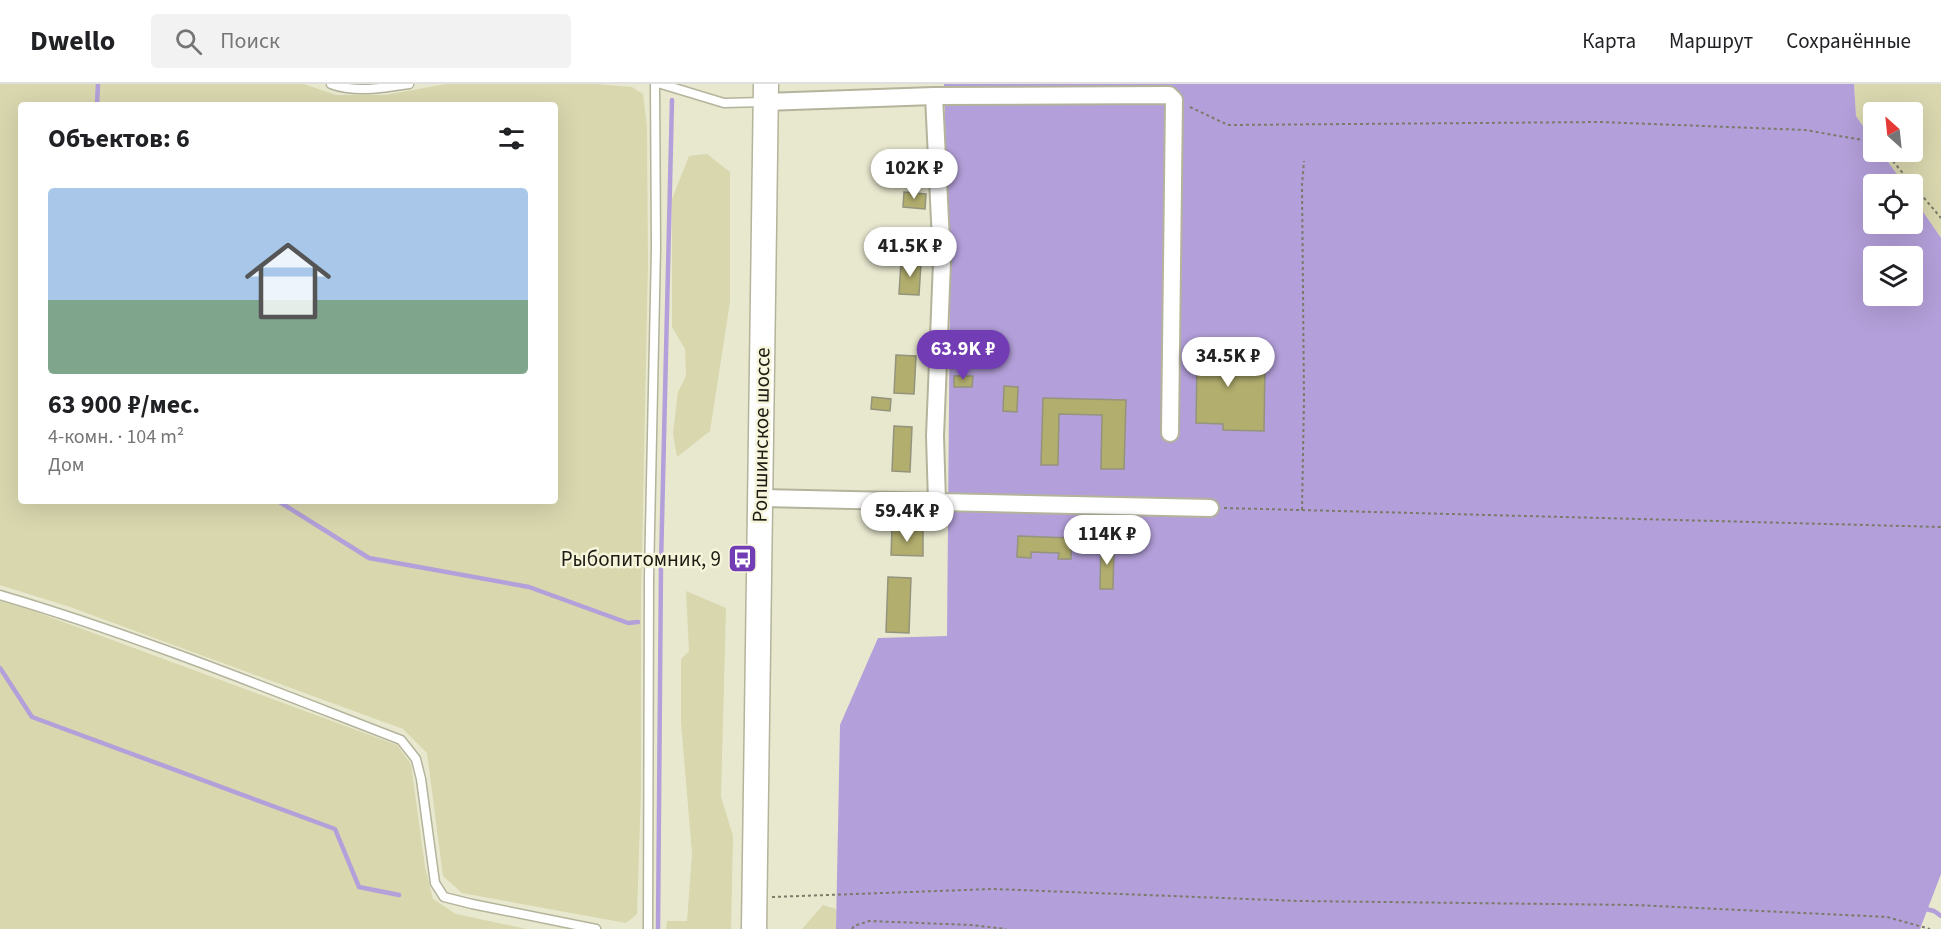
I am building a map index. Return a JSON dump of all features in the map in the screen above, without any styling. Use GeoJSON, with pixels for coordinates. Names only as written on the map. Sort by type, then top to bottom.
{"type":"FeatureCollection","features":[{"type":"Feature","properties":{"kind":"main road","name":"Ропшинское шоссе"},"geometry":{"type":"LineString","coordinates":[[754,929],[765,93]]}},
{"type":"Feature","properties":{"kind":"street"},"geometry":{"type":"LineString","coordinates":[[765,93],[934,96],[1169,95],[1174,100],[1170,433]]}},
{"type":"Feature","properties":{"kind":"street"},"geometry":{"type":"LineString","coordinates":[[934,96],[942,261],[935,436],[937,502]]}},
{"type":"Feature","properties":{"kind":"street"},"geometry":{"type":"LineString","coordinates":[[761,498],[1210,508]]}},
{"type":"Feature","properties":{"kind":"lane"},"geometry":{"type":"LineString","coordinates":[[331,84],[338,87],[376,89],[409,84]]}},
{"type":"Feature","properties":{"kind":"lane"},"geometry":{"type":"LineString","coordinates":[[648,929],[650,577],[657,248],[655,84]]}},
{"type":"Feature","properties":{"kind":"lane"},"geometry":{"type":"LineString","coordinates":[[661,84],[724,103],[765,93]]}},
{"type":"Feature","properties":{"kind":"lane"},"geometry":{"type":"LineString","coordinates":[[0,595],[57,612],[260,685],[401,740],[416,759],[421,779],[435,883],[444,897],[596,929]]}},
{"type":"Feature","properties":{"kind":"path"},"geometry":{"type":"LineString","coordinates":[[1174,100],[1227,124],[1601,122],[1805,130],[1863,140]]}},
{"type":"Feature","properties":{"kind":"path"},"geometry":{"type":"LineString","coordinates":[[1302,510],[1304,399],[1302,186],[1304,161]]}},
{"type":"Feature","properties":{"kind":"path"},"geometry":{"type":"LineString","coordinates":[[1894,162],[1941,218]]}},
{"type":"Feature","properties":{"kind":"path"},"geometry":{"type":"LineString","coordinates":[[1210,508],[1941,527]]}},
{"type":"Feature","properties":{"kind":"path"},"geometry":{"type":"LineString","coordinates":[[754,898],[993,889],[1299,901],[1635,905],[1887,917],[1930,929]]}},
{"type":"Feature","properties":{"kind":"path"},"geometry":{"type":"LineString","coordinates":[[852,929],[869,921],[971,925],[1006,929]]}},
{"type":"Feature","properties":{"kind":"green space"},"geometry":{"type":"Polygon","coordinates":[[[0,84],[304,84],[336,95],[385,95],[446,84],[597,84],[632,87],[643,94],[647,127],[648,264],[641,601],[641,791],[637,914],[626,923],[462,893],[443,876],[427,753],[403,729],[70,607],[0,585],[0,84]]]}},
{"type":"Feature","properties":{"kind":"green space"},"geometry":{"type":"Polygon","coordinates":[[[1854,84],[1941,84],[1941,238],[1923,212],[1923,174],[1897,174],[1888,162],[1923,162],[1923,102],[1863,102],[1863,126],[1856,116],[1854,84]]]}},
{"type":"Feature","properties":{"kind":"green space"},"geometry":{"type":"Polygon","coordinates":[[[707,154],[730,172],[730,302],[710,431],[677,457],[673,433],[678,392],[686,376],[685,349],[672,327],[672,199],[689,156],[707,154]]]}},
{"type":"Feature","properties":{"kind":"green space"},"geometry":{"type":"Polygon","coordinates":[[[686,591],[726,608],[721,797],[733,836],[731,929],[666,929],[667,921],[687,921],[692,854],[681,722],[681,659],[689,651],[686,591]]]}},
{"type":"Feature","properties":{"kind":"green space"},"geometry":{"type":"Polygon","coordinates":[[[0,601],[31,610],[397,745],[411,764],[425,867],[433,899],[456,914],[527,929],[0,929],[0,601]]]}},
{"type":"Feature","properties":{"kind":"green space"},"geometry":{"type":"Polygon","coordinates":[[[823,905],[836,909],[836,929],[802,929],[823,905]]]}},
{"type":"Feature","properties":{"kind":"shaded area"},"geometry":{"type":"Polygon","coordinates":[[[944,84],[1854,84],[1856,116],[1863,126],[1863,162],[1888,162],[1897,174],[1863,174],[1863,234],[1923,234],[1923,212],[1941,238],[1941,874],[1920,929],[836,929],[840,725],[878,638],[947,636],[950,290],[944,84]]]}},
{"type":"Feature","properties":{"kind":"building"},"geometry":{"type":"Polygon","coordinates":[[[904,192],[926,194],[925,209],[903,207],[904,192]]]}},
{"type":"Feature","properties":{"kind":"building"},"geometry":{"type":"Polygon","coordinates":[[[901,262],[921,263],[919,295],[899,294],[901,262]]]}},
{"type":"Feature","properties":{"kind":"building"},"geometry":{"type":"Polygon","coordinates":[[[1192,341],[1236,341],[1236,362],[1265,363],[1264,431],[1223,430],[1223,424],[1196,423],[1197,362],[1191,362],[1192,341]]]}},
{"type":"Feature","properties":{"kind":"building"},"geometry":{"type":"Polygon","coordinates":[[[896,355],[916,356],[914,394],[894,393],[896,355]]]}},
{"type":"Feature","properties":{"kind":"building"},"geometry":{"type":"Polygon","coordinates":[[[954,376],[973,376],[972,387],[954,387],[954,376]]]}},
{"type":"Feature","properties":{"kind":"building"},"geometry":{"type":"Polygon","coordinates":[[[1004,386],[1018,387],[1017,412],[1003,411],[1004,386]]]}},
{"type":"Feature","properties":{"kind":"building"},"geometry":{"type":"Polygon","coordinates":[[[872,397],[891,399],[890,411],[871,409],[872,397]]]}},
{"type":"Feature","properties":{"kind":"building"},"geometry":{"type":"Polygon","coordinates":[[[1043,398],[1126,400],[1124,469],[1101,469],[1102,415],[1059,414],[1058,465],[1041,465],[1043,398]]]}},
{"type":"Feature","properties":{"kind":"building"},"geometry":{"type":"Polygon","coordinates":[[[894,426],[912,427],[910,472],[892,471],[894,426]]]}},
{"type":"Feature","properties":{"kind":"building"},"geometry":{"type":"Polygon","coordinates":[[[892,529],[923,530],[923,556],[891,555],[892,529]]]}},
{"type":"Feature","properties":{"kind":"building"},"geometry":{"type":"Polygon","coordinates":[[[1018,536],[1071,538],[1071,559],[1058,559],[1059,553],[1031,552],[1031,558],[1017,557],[1018,536]]]}},
{"type":"Feature","properties":{"kind":"building"},"geometry":{"type":"Polygon","coordinates":[[[1101,544],[1114,544],[1113,589],[1100,589],[1101,544]]]}},
{"type":"Feature","properties":{"kind":"building"},"geometry":{"type":"Polygon","coordinates":[[[888,577],[911,578],[909,633],[886,632],[888,577]]]}},
{"type":"Feature","properties":{"kind":"waterway"},"geometry":{"type":"LineString","coordinates":[[97,102],[98,84]]}},
{"type":"Feature","properties":{"kind":"waterway"},"geometry":{"type":"LineString","coordinates":[[658,929],[661,564],[672,100]]}},
{"type":"Feature","properties":{"kind":"waterway"},"geometry":{"type":"LineString","coordinates":[[283,504],[369,558],[529,587],[628,623],[638,622]]}},
{"type":"Feature","properties":{"kind":"waterway"},"geometry":{"type":"LineString","coordinates":[[0,668],[32,717],[335,829],[359,887],[399,895]]}},
{"type":"Feature","properties":{"kind":"waterway"},"geometry":{"type":"LineString","coordinates":[[1922,908],[1934,911],[1941,916]]}},
{"type":"Feature","properties":{"kind":"place","name":"Рыбопитомник, 9"},"geometry":{"type":"Point","coordinates":[742,559]}}]}
